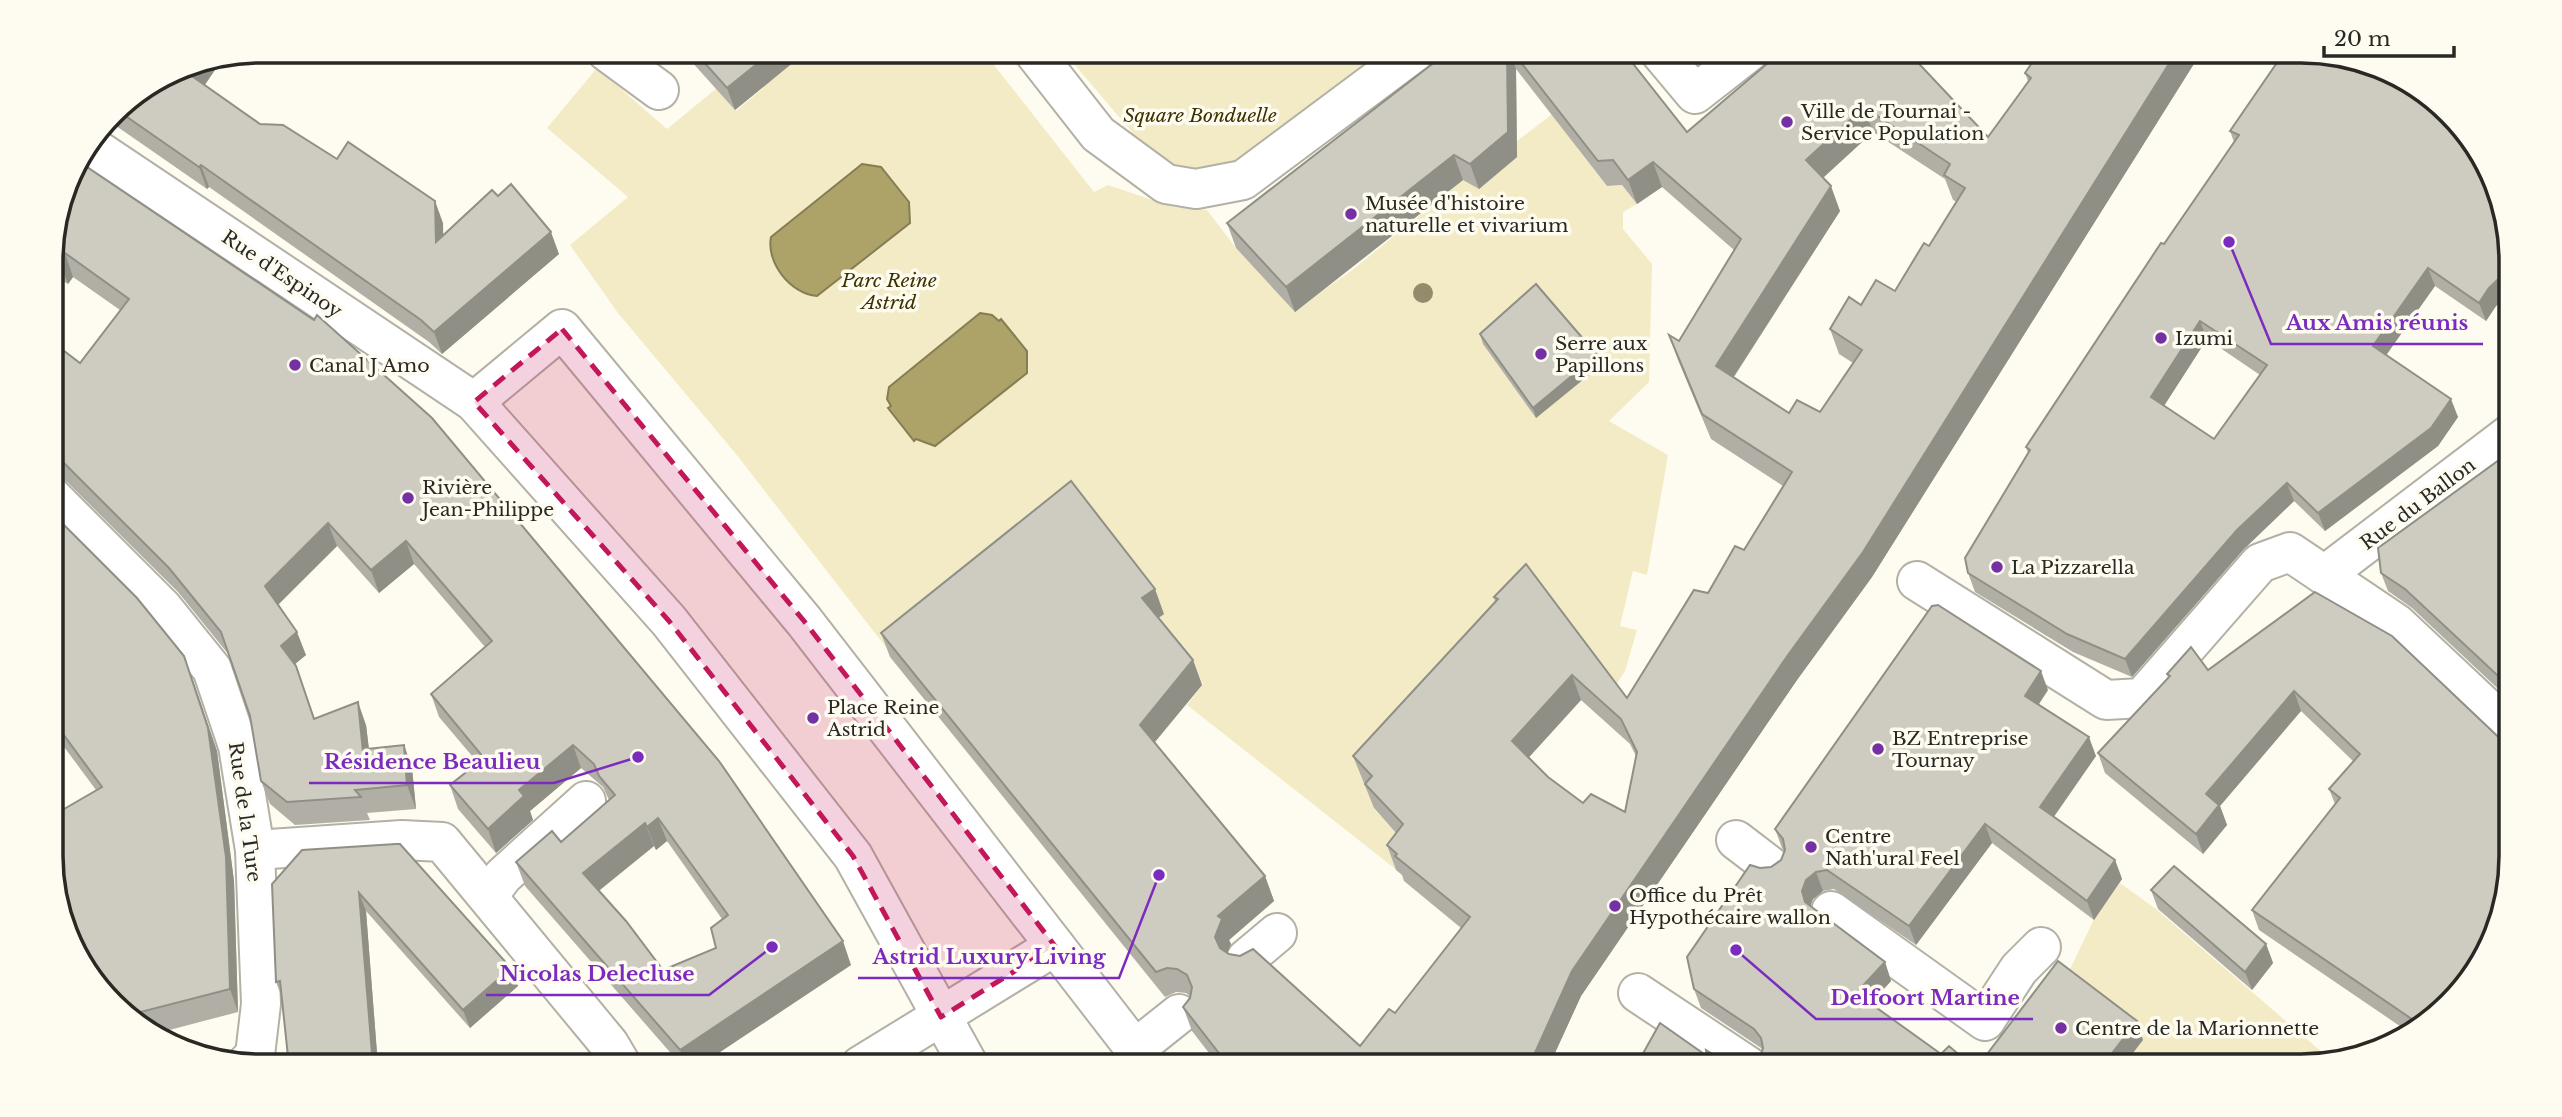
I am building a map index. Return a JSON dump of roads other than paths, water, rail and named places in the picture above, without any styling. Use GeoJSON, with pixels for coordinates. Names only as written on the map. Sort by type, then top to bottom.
{"type":"FeatureCollection","features":[{"type":"Feature","properties":{"kind":"street"},"geometry":{"type":"LineString","coordinates":[[623,63],[659,90]]}},
{"type":"Feature","properties":{"kind":"street"},"geometry":{"type":"LineString","coordinates":[[1042,63],[1098,134],[1166,184],[1196,189],[1243,180],[1400,63]]}},
{"type":"Feature","properties":{"kind":"street"},"geometry":{"type":"LineString","coordinates":[[1669,63],[1695,94],[1735,63]]}},
{"type":"Feature","properties":{"kind":"street","name":"Rue d'Espinoy"},"geometry":{"type":"LineString","coordinates":[[97,150],[474,402]]}},
{"type":"Feature","properties":{"kind":"street"},"geometry":{"type":"LineString","coordinates":[[962,1054],[853,856],[669,621],[474,402],[562,329],[804,621],[1139,1054]]}},
{"type":"Feature","properties":{"kind":"street","name":"Rue du Ballon"},"geometry":{"type":"LineString","coordinates":[[2326,574],[2499,442]]}},
{"type":"Feature","properties":{"kind":"street","name":"Rue de la Ture"},"geometry":{"type":"LineString","coordinates":[[63,508],[162,607],[212,669],[238,746],[255,850],[261,1004],[255,1054]]}},
{"type":"Feature","properties":{"kind":"street"},"geometry":{"type":"LineString","coordinates":[[1917,581],[2106,700],[2142,698],[2260,563],[2290,552],[2397,624],[2499,720]]}},
{"type":"Feature","properties":{"kind":"street"},"geometry":{"type":"LineString","coordinates":[[488,897],[503,876],[586,801]]}},
{"type":"Feature","properties":{"kind":"street"},"geometry":{"type":"LineString","coordinates":[[255,850],[402,840],[442,842],[615,1054]]}},
{"type":"Feature","properties":{"kind":"street"},"geometry":{"type":"LineString","coordinates":[[1736,840],[1770,866]]}},
{"type":"Feature","properties":{"kind":"street"},"geometry":{"type":"LineString","coordinates":[[1831,911],[1985,1021],[2019,969],[2041,947]]}},
{"type":"Feature","properties":{"kind":"street"},"geometry":{"type":"LineString","coordinates":[[1246,959],[1277,933]]}},
{"type":"Feature","properties":{"kind":"street"},"geometry":{"type":"LineString","coordinates":[[880,1054],[1055,946]]}},
{"type":"Feature","properties":{"kind":"street"},"geometry":{"type":"LineString","coordinates":[[1638,993],[1730,1054]]}},
{"type":"Feature","properties":{"kind":"street"},"geometry":{"type":"LineString","coordinates":[[1145,1054],[1179,1014]]}},
{"type":"Feature","properties":{"kind":"place","name":"Ville de Tournai - Service Population"},"geometry":{"type":"Point","coordinates":[1787,122]}},
{"type":"Feature","properties":{"kind":"place","name":"Musée d'histoire naturelle et vivarium"},"geometry":{"type":"Point","coordinates":[1351,214]}},
{"type":"Feature","properties":{"kind":"place","name":"Aux Amis réunis"},"geometry":{"type":"Point","coordinates":[2229,242]}},
{"type":"Feature","properties":{"kind":"place","name":"Izumi"},"geometry":{"type":"Point","coordinates":[2161,338]}},
{"type":"Feature","properties":{"kind":"place","name":"Serre aux Papillons"},"geometry":{"type":"Point","coordinates":[1541,354]}},
{"type":"Feature","properties":{"kind":"place","name":"Canal J Amo"},"geometry":{"type":"Point","coordinates":[295,365]}},
{"type":"Feature","properties":{"kind":"place","name":"Rivière Jean-Philippe"},"geometry":{"type":"Point","coordinates":[408,498]}},
{"type":"Feature","properties":{"kind":"place","name":"La Pizzarella"},"geometry":{"type":"Point","coordinates":[1997,567]}},
{"type":"Feature","properties":{"kind":"place","name":"Place Reine Astrid"},"geometry":{"type":"Point","coordinates":[813,718]}},
{"type":"Feature","properties":{"kind":"place","name":"BZ Entreprise Tournay"},"geometry":{"type":"Point","coordinates":[1878,749]}},
{"type":"Feature","properties":{"kind":"place","name":"Résidence Beaulieu"},"geometry":{"type":"Point","coordinates":[638,757]}},
{"type":"Feature","properties":{"kind":"place","name":"Centre Nath'ural Feel"},"geometry":{"type":"Point","coordinates":[1811,847]}},
{"type":"Feature","properties":{"kind":"place","name":"Astrid Luxury Living"},"geometry":{"type":"Point","coordinates":[1159,875]}},
{"type":"Feature","properties":{"kind":"place","name":"Office du Prêt Hypothécaire wallon"},"geometry":{"type":"Point","coordinates":[1615,906]}},
{"type":"Feature","properties":{"kind":"place","name":"Nicolas Delecluse"},"geometry":{"type":"Point","coordinates":[772,947]}},
{"type":"Feature","properties":{"kind":"place","name":"Delfoort Martine"},"geometry":{"type":"Point","coordinates":[1736,950]}},
{"type":"Feature","properties":{"kind":"place","name":"Centre de la Marionnette"},"geometry":{"type":"Point","coordinates":[2061,1028]}},
{"type":"Feature","properties":{"kind":"park label","name":"Square Bonduelle"},"geometry":{"type":"Point","coordinates":[1200,115]}},
{"type":"Feature","properties":{"kind":"park label","name":"Parc Reine Astrid"},"geometry":{"type":"Point","coordinates":[889,291]}}]}
